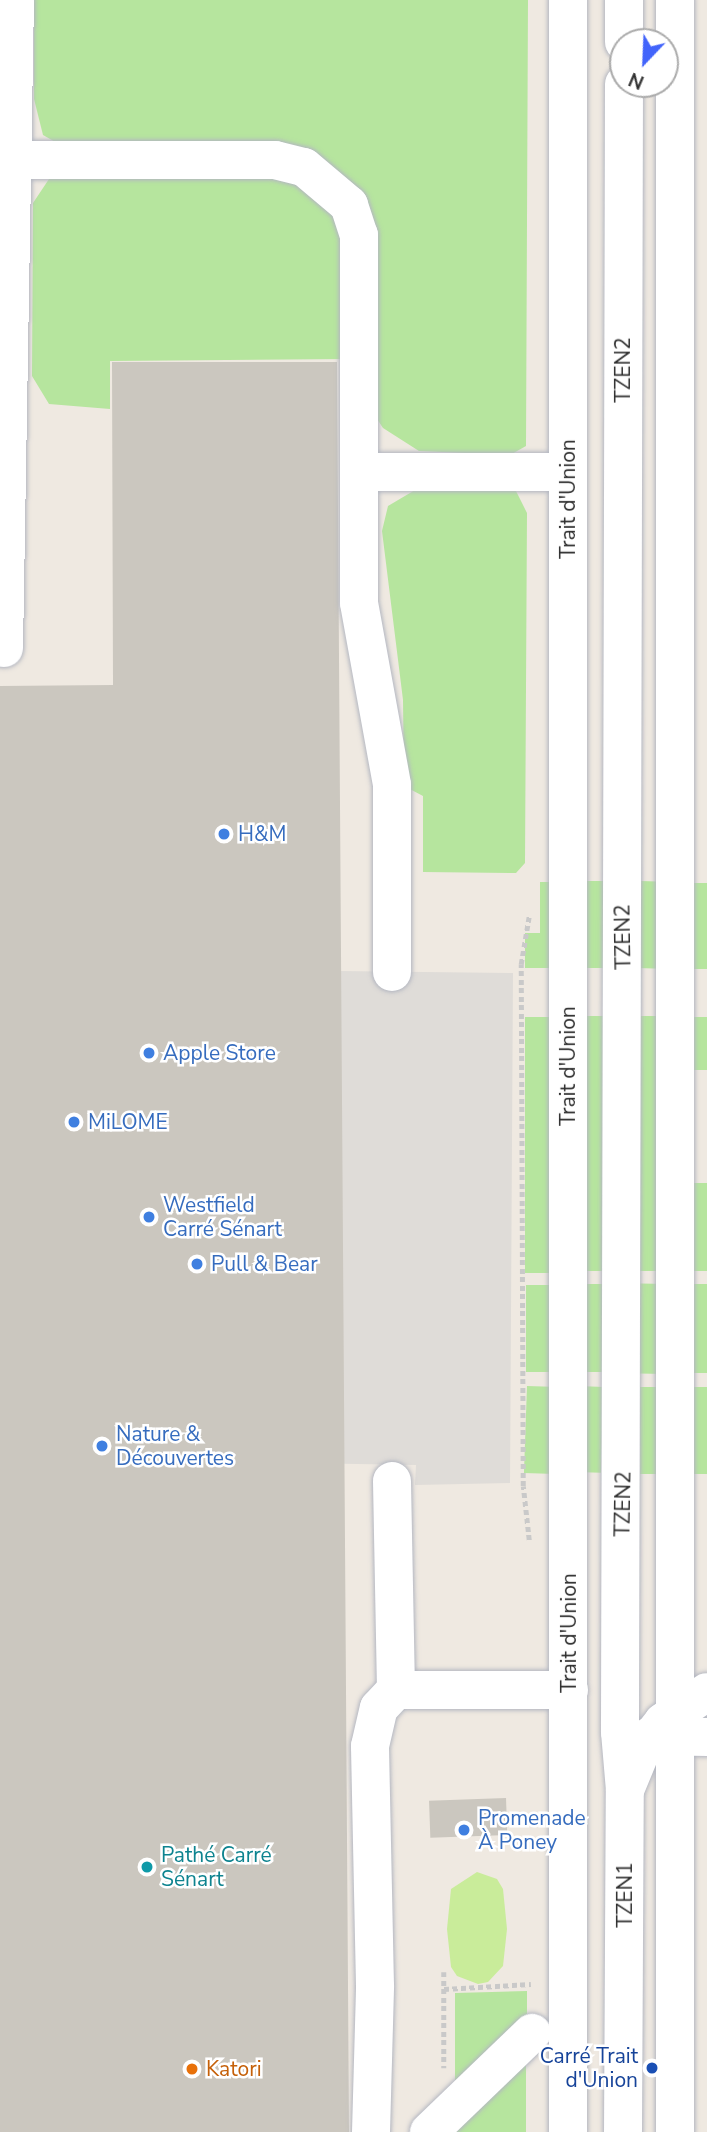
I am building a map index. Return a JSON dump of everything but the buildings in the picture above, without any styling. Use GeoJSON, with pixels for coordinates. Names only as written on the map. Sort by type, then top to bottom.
{"type":"FeatureCollection","features":[{"type":"Feature","properties":{"kind":"street"},"geometry":{"type":"LineString","coordinates":[[4,648],[7,160],[15,0]]}},
{"type":"Feature","properties":{"kind":"street","name":"Trait d'Union"},"geometry":{"type":"LineString","coordinates":[[568,0],[568,2132]]}},
{"type":"Feature","properties":{"kind":"street"},"geometry":{"type":"LineString","coordinates":[[624,0],[624,28]]}},
{"type":"Feature","properties":{"kind":"street"},"geometry":{"type":"LineString","coordinates":[[675,0],[692,1631],[673,1732],[675,2132]]}},
{"type":"Feature","properties":{"kind":"street","name":"TZEN2"},"geometry":{"type":"LineString","coordinates":[[624,98],[621,1656],[673,1732]]}},
{"type":"Feature","properties":{"kind":"street"},"geometry":{"type":"LineString","coordinates":[[7,160],[275,160],[304,167],[328,183],[349,205],[359,235],[359,603],[392,785],[392,972]]}},
{"type":"Feature","properties":{"kind":"street"},"geometry":{"type":"LineString","coordinates":[[361,472],[568,472]]}},
{"type":"Feature","properties":{"kind":"street"},"geometry":{"type":"LineString","coordinates":[[371,2132],[375,1986],[370,1746],[379,1708],[396,1690],[392,1481]]}},
{"type":"Feature","properties":{"kind":"street"},"geometry":{"type":"LineString","coordinates":[[396,1690],[569,1690],[621,1656],[692,1631]]}},
{"type":"Feature","properties":{"kind":"street"},"geometry":{"type":"LineString","coordinates":[[569,1690],[592,1716],[673,1732]]}},
{"type":"Feature","properties":{"kind":"street"},"geometry":{"type":"LineString","coordinates":[[673,1732],[707,1692]]}},
{"type":"Feature","properties":{"kind":"street","name":"TZEN1"},"geometry":{"type":"LineString","coordinates":[[623,2132],[625,1790],[673,1732]]}},
{"type":"Feature","properties":{"kind":"street"},"geometry":{"type":"LineString","coordinates":[[437,2125],[532,2033]]}},
{"type":"Feature","properties":{"kind":"path"},"geometry":{"type":"LineString","coordinates":[[437,2125],[444,1972]]}},
{"type":"Feature","properties":{"kind":"path"},"geometry":{"type":"LineString","coordinates":[[444,1989],[532,1984]]}},
{"type":"Feature","properties":{"kind":"green space"},"geometry":{"type":"Polygon","coordinates":[[[34,0],[528,0],[526,446],[510,455],[419,451],[383,428],[377,419],[358,193],[57,143],[43,135],[34,99],[34,0]]]}},
{"type":"Feature","properties":{"kind":"green space"},"geometry":{"type":"Polygon","coordinates":[[[49,179],[295,179],[344,225],[348,359],[110,361],[110,409],[49,404],[32,376],[33,203],[49,179]]]}},
{"type":"Feature","properties":{"kind":"green space"},"geometry":{"type":"Polygon","coordinates":[[[415,490],[516,491],[527,513],[525,863],[516,873],[423,872],[423,796],[404,786],[403,700],[382,531],[388,506],[415,490]]]}},
{"type":"Feature","properties":{"kind":"green space"},"geometry":{"type":"Polygon","coordinates":[[[579,881],[603,881],[603,968],[579,968],[579,881]]]}},
{"type":"Feature","properties":{"kind":"green space"},"geometry":{"type":"Polygon","coordinates":[[[641,881],[665,882],[662,969],[638,968],[641,881]]]}},
{"type":"Feature","properties":{"kind":"green space"},"geometry":{"type":"Polygon","coordinates":[[[540,882],[559,882],[559,968],[525,968],[525,933],[540,933],[540,882]]]}},
{"type":"Feature","properties":{"kind":"green space"},"geometry":{"type":"Polygon","coordinates":[[[686,883],[707,883],[707,969],[686,969],[686,883]]]}},
{"type":"Feature","properties":{"kind":"green space"},"geometry":{"type":"Polygon","coordinates":[[[579,1016],[604,1016],[604,1271],[579,1271],[579,1016]]]}},
{"type":"Feature","properties":{"kind":"green space"},"geometry":{"type":"Polygon","coordinates":[[[640,1016],[665,1016],[665,1271],[640,1271],[640,1016]]]}},
{"type":"Feature","properties":{"kind":"green space"},"geometry":{"type":"Polygon","coordinates":[[[525,1017],[559,1017],[559,1273],[525,1273],[525,1017]]]}},
{"type":"Feature","properties":{"kind":"green space"},"geometry":{"type":"Polygon","coordinates":[[[687,1017],[707,1017],[707,1070],[687,1070],[687,1017]]]}},
{"type":"Feature","properties":{"kind":"green space"},"geometry":{"type":"Polygon","coordinates":[[[683,1183],[707,1183],[707,1271],[683,1271],[683,1183]]]}},
{"type":"Feature","properties":{"kind":"green space"},"geometry":{"type":"Polygon","coordinates":[[[578,1284],[605,1284],[605,1372],[578,1372],[578,1284]]]}},
{"type":"Feature","properties":{"kind":"green space"},"geometry":{"type":"Polygon","coordinates":[[[640,1284],[667,1284],[665,1374],[638,1374],[640,1284]]]}},
{"type":"Feature","properties":{"kind":"green space"},"geometry":{"type":"Polygon","coordinates":[[[684,1284],[707,1284],[707,1373],[684,1373],[684,1284]]]}},
{"type":"Feature","properties":{"kind":"green space"},"geometry":{"type":"Polygon","coordinates":[[[526,1285],[559,1285],[559,1372],[526,1372],[526,1285]]]}},
{"type":"Feature","properties":{"kind":"green space"},"geometry":{"type":"Polygon","coordinates":[[[527,1386],[559,1387],[556,1474],[524,1473],[527,1386]]]}},
{"type":"Feature","properties":{"kind":"green space"},"geometry":{"type":"Polygon","coordinates":[[[578,1386],[604,1387],[601,1473],[575,1472],[578,1386]]]}},
{"type":"Feature","properties":{"kind":"green space"},"geometry":{"type":"Polygon","coordinates":[[[640,1387],[666,1387],[666,1474],[640,1474],[640,1387]]]}},
{"type":"Feature","properties":{"kind":"green space"},"geometry":{"type":"Polygon","coordinates":[[[685,1387],[707,1387],[707,1474],[685,1474],[685,1387]]]}},
{"type":"Feature","properties":{"kind":"green space"},"geometry":{"type":"Polygon","coordinates":[[[477,1872],[497,1879],[503,1889],[507,1929],[503,1966],[488,1982],[478,1984],[457,1976],[451,1967],[447,1929],[451,1889],[477,1872]]]}},
{"type":"Feature","properties":{"kind":"green space"},"geometry":{"type":"Polygon","coordinates":[[[527,1991],[527,2014],[455,2086],[455,1993],[527,1991]]]}},
{"type":"Feature","properties":{"kind":"green space"},"geometry":{"type":"Polygon","coordinates":[[[526,2054],[526,2132],[448,2132],[526,2054]]]}},
{"type":"Feature","properties":{"kind":"shaded area"},"geometry":{"type":"Polygon","coordinates":[[[339,971],[513,973],[510,1483],[415,1485],[416,1465],[237,1462],[339,971]]]}},
{"type":"Feature","properties":{"kind":"place","name":"H&M"},"geometry":{"type":"Point","coordinates":[224,834]}},
{"type":"Feature","properties":{"kind":"place","name":"Apple Store"},"geometry":{"type":"Point","coordinates":[149,1053]}},
{"type":"Feature","properties":{"kind":"place","name":"MiLOME"},"geometry":{"type":"Point","coordinates":[74,1122]}},
{"type":"Feature","properties":{"kind":"place","name":"Westfield Carré Sénart"},"geometry":{"type":"Point","coordinates":[149,1217]}},
{"type":"Feature","properties":{"kind":"place","name":"Pull & Bear"},"geometry":{"type":"Point","coordinates":[197,1264]}},
{"type":"Feature","properties":{"kind":"place","name":"Nature & Découvertes"},"geometry":{"type":"Point","coordinates":[102,1446]}},
{"type":"Feature","properties":{"kind":"place","name":"Promenade À Poney"},"geometry":{"type":"Point","coordinates":[464,1830]}},
{"type":"Feature","properties":{"kind":"place","name":"Pathé Carré Sénart"},"geometry":{"type":"Point","coordinates":[147,1867]}},
{"type":"Feature","properties":{"kind":"place","name":"Carré Trait d'Union"},"geometry":{"type":"Point","coordinates":[652,2068]}},
{"type":"Feature","properties":{"kind":"place","name":"Katori"},"geometry":{"type":"Point","coordinates":[192,2069]}}]}
